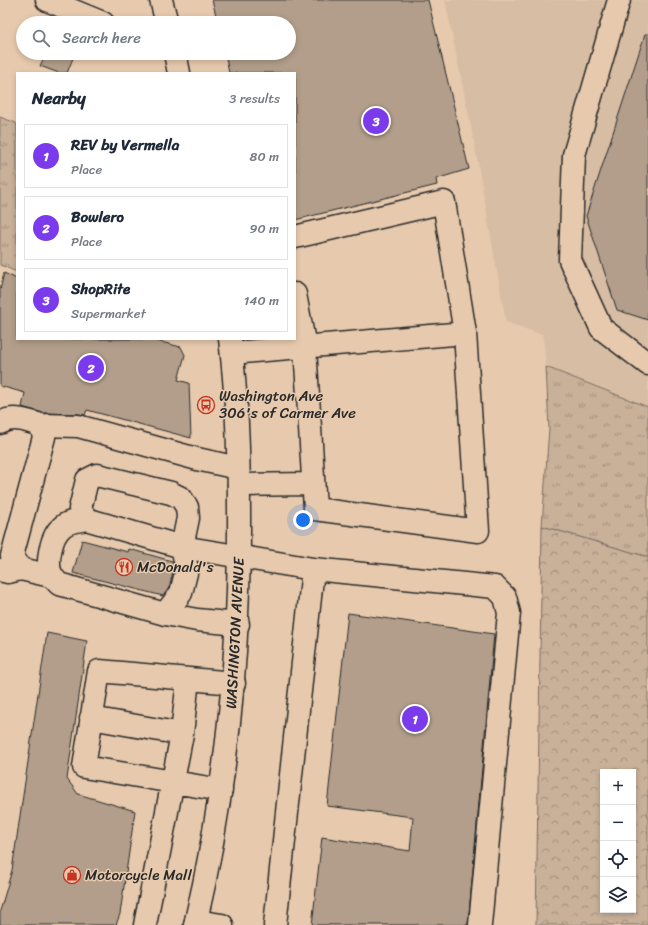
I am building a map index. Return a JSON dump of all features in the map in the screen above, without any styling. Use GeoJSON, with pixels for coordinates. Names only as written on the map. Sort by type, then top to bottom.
{"type":"FeatureCollection","features":[{"type":"Feature","properties":{"kind":"main road"},"geometry":{"type":"LineString","coordinates":[[47,0],[85,16]]}},
{"type":"Feature","properties":{"kind":"main road"},"geometry":{"type":"LineString","coordinates":[[161,0],[165,16]]}},
{"type":"Feature","properties":{"kind":"main road"},"geometry":{"type":"LineString","coordinates":[[619,0],[574,155],[570,260],[601,328],[648,364]]}},
{"type":"Feature","properties":{"kind":"main road"},"geometry":{"type":"LineString","coordinates":[[176,60],[179,72]]}},
{"type":"Feature","properties":{"kind":"main road"},"geometry":{"type":"LineString","coordinates":[[296,237],[444,202],[465,333],[478,531],[315,509],[305,347],[296,299]]}},
{"type":"Feature","properties":{"kind":"main road"},"geometry":{"type":"LineString","coordinates":[[231,346],[305,347],[465,333]]}},
{"type":"Feature","properties":{"kind":"main road","name":"WASHINGTON AVENUE"},"geometry":{"type":"LineString","coordinates":[[195,923],[221,790],[234,684],[238,624],[240,557],[239,476],[231,346]]}},
{"type":"Feature","properties":{"kind":"main road"},"geometry":{"type":"LineString","coordinates":[[0,423],[12,418],[22,419],[41,425],[78,426],[197,459],[239,476],[314,484]]}},
{"type":"Feature","properties":{"kind":"main road"},"geometry":{"type":"LineString","coordinates":[[41,425],[44,437],[11,565],[52,576]]}},
{"type":"Feature","properties":{"kind":"main road"},"geometry":{"type":"LineString","coordinates":[[86,519],[80,509],[87,480],[97,475],[171,493],[181,498],[187,507],[188,518],[182,547],[187,569],[181,593],[165,614]]}},
{"type":"Feature","properties":{"kind":"main road"},"geometry":{"type":"LineString","coordinates":[[238,624],[197,620],[165,614],[59,584],[52,576],[48,563],[56,534],[62,526],[86,519],[182,547],[313,570],[496,587],[505,597],[509,613],[480,925]]}},
{"type":"Feature","properties":{"kind":"main road"},"geometry":{"type":"LineString","coordinates":[[275,925],[313,570]]}},
{"type":"Feature","properties":{"kind":"main road"},"geometry":{"type":"LineString","coordinates":[[221,790],[84,767],[98,670],[234,684]]}},
{"type":"Feature","properties":{"kind":"main road"},"geometry":{"type":"LineString","coordinates":[[145,925],[174,782],[182,734],[188,679]]}},
{"type":"Feature","properties":{"kind":"main road"},"geometry":{"type":"LineString","coordinates":[[91,718],[182,734]]}},
{"type":"Feature","properties":{"kind":"main road"},"geometry":{"type":"LineString","coordinates":[[195,923],[222,925]]}},
{"type":"Feature","properties":{"kind":"shaded area"},"geometry":{"type":"Polygon","coordinates":[[[445,0],[648,0],[648,407],[546,367],[543,335],[506,322],[474,141],[445,0]]]}},
{"type":"Feature","properties":{"kind":"green space"},"geometry":{"type":"Polygon","coordinates":[[[0,117],[16,123],[16,272],[0,265],[0,117]]]}},
{"type":"Feature","properties":{"kind":"green space"},"geometry":{"type":"Polygon","coordinates":[[[546,367],[648,407],[648,557],[542,526],[549,428],[546,367]]]}},
{"type":"Feature","properties":{"kind":"green space"},"geometry":{"type":"Polygon","coordinates":[[[542,526],[648,557],[648,925],[536,925],[542,526]]]}},
{"type":"Feature","properties":{"kind":"building"},"geometry":{"type":"Polygon","coordinates":[[[212,0],[428,0],[469,169],[436,179],[437,185],[296,220],[296,72],[229,72],[226,60],[296,60],[296,16],[216,16],[212,0]]]}},
{"type":"Feature","properties":{"kind":"building"},"geometry":{"type":"Polygon","coordinates":[[[645,34],[648,34],[648,320],[617,310],[586,216],[645,34]]]}},
{"type":"Feature","properties":{"kind":"building"},"geometry":{"type":"Polygon","coordinates":[[[43,60],[72,60],[67,72],[56,72],[40,66],[43,60]]]}},
{"type":"Feature","properties":{"kind":"building"},"geometry":{"type":"Polygon","coordinates":[[[4,273],[16,279],[16,340],[153,340],[181,347],[185,355],[178,380],[189,383],[191,438],[87,410],[85,415],[43,413],[22,407],[25,393],[0,386],[0,290],[4,273]]]}},
{"type":"Feature","properties":{"kind":"building","name":"McDonald's"},"geometry":{"type":"Polygon","coordinates":[[[82,540],[128,552],[129,549],[172,561],[174,568],[169,588],[163,596],[73,573],[82,540]]]}},
{"type":"Feature","properties":{"kind":"building"},"geometry":{"type":"Polygon","coordinates":[[[348,613],[494,634],[468,925],[312,925],[322,837],[410,851],[413,817],[327,806],[348,613]]]}},
{"type":"Feature","properties":{"kind":"building"},"geometry":{"type":"Polygon","coordinates":[[[47,633],[87,641],[67,779],[78,794],[135,811],[120,914],[116,925],[0,925],[0,911],[12,870],[47,633]]]}},
{"type":"Feature","properties":{"kind":"place","name":"ShopRite"},"geometry":{"type":"Point","coordinates":[376,121]}},
{"type":"Feature","properties":{"kind":"place","name":"Bowlero"},"geometry":{"type":"Point","coordinates":[91,368]}},
{"type":"Feature","properties":{"kind":"place","name":"Washington Ave 306's of Carmer Ave"},"geometry":{"type":"Point","coordinates":[206,405]}},
{"type":"Feature","properties":{"kind":"place","name":"McDonald's"},"geometry":{"type":"Point","coordinates":[124,567]}},
{"type":"Feature","properties":{"kind":"place","name":"REV by Vermella"},"geometry":{"type":"Point","coordinates":[415,719]}},
{"type":"Feature","properties":{"kind":"place","name":"Motorcycle Mall"},"geometry":{"type":"Point","coordinates":[72,875]}}]}
